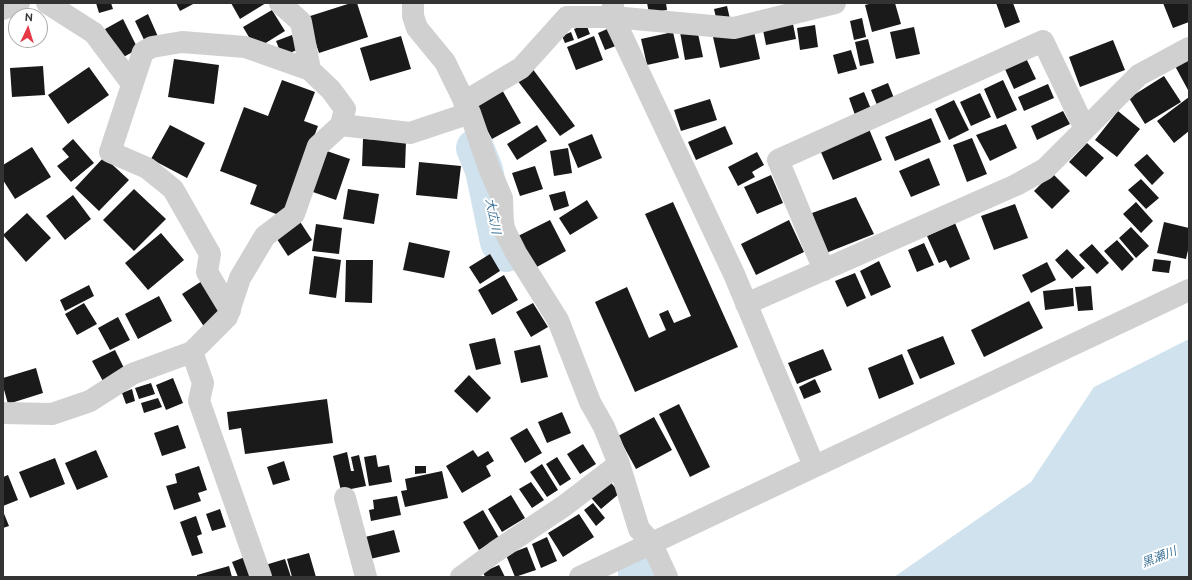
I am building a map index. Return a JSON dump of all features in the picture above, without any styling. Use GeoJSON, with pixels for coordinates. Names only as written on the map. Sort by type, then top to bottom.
{"type":"FeatureCollection","features":[{"type":"Feature","properties":{"kind":"street"},"geometry":{"type":"LineString","coordinates":[[3,9],[20,3]]}},
{"type":"Feature","properties":{"kind":"street"},"geometry":{"type":"LineString","coordinates":[[47,3],[94,33],[132,84]]}},
{"type":"Feature","properties":{"kind":"street"},"geometry":{"type":"LineString","coordinates":[[280,3],[301,22],[310,70]]}},
{"type":"Feature","properties":{"kind":"street"},"geometry":{"type":"LineString","coordinates":[[413,3],[413,16],[417,28],[445,62],[467,107],[489,168],[502,198],[503,227],[516,253],[558,320],[590,402],[604,427],[619,464],[639,529],[659,559]]}},
{"type":"Feature","properties":{"kind":"street"},"geometry":{"type":"LineString","coordinates":[[341,125],[410,133],[467,107],[521,68],[567,17],[613,10],[734,28],[835,3]]}},
{"type":"Feature","properties":{"kind":"street"},"geometry":{"type":"LineString","coordinates":[[613,10],[731,267],[814,466]]}},
{"type":"Feature","properties":{"kind":"street"},"geometry":{"type":"LineString","coordinates":[[824,270],[778,160],[1043,41],[1084,129]]}},
{"type":"Feature","properties":{"kind":"street"},"geometry":{"type":"LineString","coordinates":[[3,413],[52,414],[90,401],[132,374],[192,352],[227,317],[230,310],[240,278],[265,236],[294,214],[318,146],[341,125],[345,109],[331,90],[310,70],[245,47],[182,42],[152,47],[143,52],[110,152],[147,168],[173,189],[210,254],[208,272],[230,310]]}},
{"type":"Feature","properties":{"kind":"street"},"geometry":{"type":"LineString","coordinates":[[746,304],[1016,185],[1044,169],[1139,75],[1189,48]]}},
{"type":"Feature","properties":{"kind":"street"},"geometry":{"type":"LineString","coordinates":[[580,577],[659,559],[814,466],[1189,290]]}},
{"type":"Feature","properties":{"kind":"street"},"geometry":{"type":"LineString","coordinates":[[192,352],[203,383],[199,402],[262,577]]}},
{"type":"Feature","properties":{"kind":"street"},"geometry":{"type":"LineString","coordinates":[[461,577],[495,552],[564,506],[619,464]]}},
{"type":"Feature","properties":{"kind":"street"},"geometry":{"type":"LineString","coordinates":[[345,498],[366,577]]}},
{"type":"Feature","properties":{"kind":"water","name":"黒瀬川"},"geometry":{"type":"Polygon","coordinates":[[[1189,339],[1189,577],[894,577],[1031,482],[1094,387],[1189,339]]]}},
{"type":"Feature","properties":{"kind":"building"},"geometry":{"type":"Polygon","coordinates":[[[96,3],[111,3],[113,9],[99,13],[96,3]]]}},
{"type":"Feature","properties":{"kind":"building"},"geometry":{"type":"Polygon","coordinates":[[[176,3],[195,3],[180,11],[176,3]]]}},
{"type":"Feature","properties":{"kind":"building"},"geometry":{"type":"Polygon","coordinates":[[[231,3],[266,3],[240,19],[231,3]]]}},
{"type":"Feature","properties":{"kind":"building"},"geometry":{"type":"Polygon","coordinates":[[[351,3],[357,3],[368,37],[319,53],[307,17],[351,3]]]}},
{"type":"Feature","properties":{"kind":"building"},"geometry":{"type":"Polygon","coordinates":[[[647,3],[666,3],[667,10],[649,13],[647,3]]]}},
{"type":"Feature","properties":{"kind":"building"},"geometry":{"type":"Polygon","coordinates":[[[873,3],[895,3],[901,24],[872,32],[865,5],[873,3]]]}},
{"type":"Feature","properties":{"kind":"building"},"geometry":{"type":"Polygon","coordinates":[[[996,3],[1013,3],[1020,22],[1005,28],[996,3]]]}},
{"type":"Feature","properties":{"kind":"building"},"geometry":{"type":"Polygon","coordinates":[[[1163,3],[1189,3],[1189,22],[1173,28],[1163,3]]]}},
{"type":"Feature","properties":{"kind":"building"},"geometry":{"type":"Polygon","coordinates":[[[727,6],[730,19],[717,22],[714,9],[727,6]]]}},
{"type":"Feature","properties":{"kind":"building"},"geometry":{"type":"Polygon","coordinates":[[[272,10],[285,31],[256,49],[243,27],[272,10]]]}},
{"type":"Feature","properties":{"kind":"building"},"geometry":{"type":"Polygon","coordinates":[[[148,14],[159,39],[146,44],[135,21],[148,14]]]}},
{"type":"Feature","properties":{"kind":"building"},"geometry":{"type":"Polygon","coordinates":[[[862,18],[866,37],[854,40],[850,21],[862,18]]]}},
{"type":"Feature","properties":{"kind":"building"},"geometry":{"type":"Polygon","coordinates":[[[123,19],[138,49],[120,59],[105,29],[123,19]]]}},
{"type":"Feature","properties":{"kind":"building"},"geometry":{"type":"Polygon","coordinates":[[[792,19],[796,39],[766,45],[762,25],[792,19]]]}},
{"type":"Feature","properties":{"kind":"building"},"geometry":{"type":"Polygon","coordinates":[[[586,24],[590,34],[578,39],[574,29],[586,24]]]}},
{"type":"Feature","properties":{"kind":"building"},"geometry":{"type":"Polygon","coordinates":[[[815,25],[818,47],[800,50],[797,28],[815,25]]]}},
{"type":"Feature","properties":{"kind":"building"},"geometry":{"type":"Polygon","coordinates":[[[614,26],[621,44],[605,50],[598,33],[614,26]]]}},
{"type":"Feature","properties":{"kind":"building"},"geometry":{"type":"Polygon","coordinates":[[[753,27],[760,59],[720,68],[713,37],[753,27]]]}},
{"type":"Feature","properties":{"kind":"building"},"geometry":{"type":"Polygon","coordinates":[[[914,27],[920,54],[896,59],[890,32],[914,27]]]}},
{"type":"Feature","properties":{"kind":"building"},"geometry":{"type":"Polygon","coordinates":[[[697,29],[703,57],[685,60],[680,32],[697,29]]]}},
{"type":"Feature","properties":{"kind":"building"},"geometry":{"type":"Polygon","coordinates":[[[571,32],[574,40],[565,43],[562,36],[571,32]]]}},
{"type":"Feature","properties":{"kind":"building"},"geometry":{"type":"Polygon","coordinates":[[[673,32],[679,58],[647,65],[641,39],[673,32]]]}},
{"type":"Feature","properties":{"kind":"building"},"geometry":{"type":"Polygon","coordinates":[[[292,35],[297,50],[282,56],[276,41],[292,35]]]}},
{"type":"Feature","properties":{"kind":"building"},"geometry":{"type":"Polygon","coordinates":[[[401,36],[411,69],[370,81],[360,48],[401,36]]]}},
{"type":"Feature","properties":{"kind":"building"},"geometry":{"type":"Polygon","coordinates":[[[594,36],[603,60],[576,70],[567,47],[594,36]]]}},
{"type":"Feature","properties":{"kind":"building"},"geometry":{"type":"Polygon","coordinates":[[[868,39],[874,63],[860,66],[855,42],[868,39]]]}},
{"type":"Feature","properties":{"kind":"building"},"geometry":{"type":"Polygon","coordinates":[[[1113,40],[1125,70],[1080,87],[1069,57],[1113,40]]]}},
{"type":"Feature","properties":{"kind":"building"},"geometry":{"type":"Polygon","coordinates":[[[851,50],[857,69],[838,74],[833,55],[851,50]]]}},
{"type":"Feature","properties":{"kind":"building"},"geometry":{"type":"Polygon","coordinates":[[[1026,58],[1036,79],[1014,89],[1004,67],[1026,58]]]}},
{"type":"Feature","properties":{"kind":"building"},"geometry":{"type":"Polygon","coordinates":[[[174,59],[219,65],[214,104],[168,97],[174,59]]]}},
{"type":"Feature","properties":{"kind":"building"},"geometry":{"type":"Polygon","coordinates":[[[1189,59],[1189,90],[1188,90],[1175,66],[1189,59]]]}},
{"type":"Feature","properties":{"kind":"building"},"geometry":{"type":"Polygon","coordinates":[[[43,66],[45,95],[12,97],[10,68],[43,66]]]}},
{"type":"Feature","properties":{"kind":"building"},"geometry":{"type":"Polygon","coordinates":[[[89,67],[109,95],[68,124],[48,95],[89,67]]]}},
{"type":"Feature","properties":{"kind":"building"},"geometry":{"type":"Polygon","coordinates":[[[532,68],[575,126],[560,136],[517,80],[532,68]]]}},
{"type":"Feature","properties":{"kind":"building"},"geometry":{"type":"Polygon","coordinates":[[[1164,76],[1181,102],[1145,124],[1129,98],[1164,76]]]}},
{"type":"Feature","properties":{"kind":"building"},"geometry":{"type":"Polygon","coordinates":[[[282,80],[315,92],[304,121],[318,126],[284,217],[250,204],[257,185],[220,171],[244,107],[268,116],[282,80]]]}},
{"type":"Feature","properties":{"kind":"building"},"geometry":{"type":"Polygon","coordinates":[[[1003,80],[1017,110],[997,119],[984,89],[1003,80]]]}},
{"type":"Feature","properties":{"kind":"building"},"geometry":{"type":"Polygon","coordinates":[[[888,83],[894,98],[877,105],[871,90],[888,83]]]}},
{"type":"Feature","properties":{"kind":"building"},"geometry":{"type":"Polygon","coordinates":[[[1048,84],[1054,98],[1024,111],[1018,97],[1048,84]]]}},
{"type":"Feature","properties":{"kind":"building"},"geometry":{"type":"Polygon","coordinates":[[[501,88],[521,123],[492,139],[472,103],[501,88]]]}},
{"type":"Feature","properties":{"kind":"building"},"geometry":{"type":"Polygon","coordinates":[[[864,92],[871,109],[855,115],[849,98],[864,92]]]}},
{"type":"Feature","properties":{"kind":"building"},"geometry":{"type":"Polygon","coordinates":[[[980,93],[991,117],[971,126],[960,102],[980,93]]]}},
{"type":"Feature","properties":{"kind":"building"},"geometry":{"type":"Polygon","coordinates":[[[1189,97],[1189,131],[1174,143],[1157,121],[1189,97]]]}},
{"type":"Feature","properties":{"kind":"building"},"geometry":{"type":"Polygon","coordinates":[[[710,99],[717,120],[681,131],[674,110],[710,99]]]}},
{"type":"Feature","properties":{"kind":"building"},"geometry":{"type":"Polygon","coordinates":[[[954,100],[969,130],[949,140],[935,109],[954,100]]]}},
{"type":"Feature","properties":{"kind":"building"},"geometry":{"type":"Polygon","coordinates":[[[1063,111],[1070,124],[1037,140],[1031,126],[1063,111]]]}},
{"type":"Feature","properties":{"kind":"building"},"geometry":{"type":"Polygon","coordinates":[[[1118,111],[1140,129],[1117,157],[1095,140],[1118,111]]]}},
{"type":"Feature","properties":{"kind":"building"},"geometry":{"type":"Polygon","coordinates":[[[931,118],[941,142],[895,161],[885,137],[931,118]]]}},
{"type":"Feature","properties":{"kind":"building"},"geometry":{"type":"Polygon","coordinates":[[[1006,124],[1017,148],[990,161],[976,135],[1006,124]]]}},
{"type":"Feature","properties":{"kind":"building"},"geometry":{"type":"Polygon","coordinates":[[[170,125],[205,143],[187,178],[151,159],[170,125]]]}},
{"type":"Feature","properties":{"kind":"building"},"geometry":{"type":"Polygon","coordinates":[[[537,125],[547,141],[517,160],[507,144],[537,125]]]}},
{"type":"Feature","properties":{"kind":"building"},"geometry":{"type":"Polygon","coordinates":[[[725,126],[733,144],[696,160],[688,142],[725,126]]]}},
{"type":"Feature","properties":{"kind":"building"},"geometry":{"type":"Polygon","coordinates":[[[869,129],[882,160],[833,180],[820,150],[869,129]]]}},
{"type":"Feature","properties":{"kind":"building"},"geometry":{"type":"Polygon","coordinates":[[[592,134],[602,158],[578,168],[568,144],[592,134]]]}},
{"type":"Feature","properties":{"kind":"building"},"geometry":{"type":"Polygon","coordinates":[[[972,138],[987,174],[967,182],[953,145],[972,138]]]}},
{"type":"Feature","properties":{"kind":"building"},"geometry":{"type":"Polygon","coordinates":[[[73,139],[94,163],[71,182],[57,166],[69,157],[62,149],[73,139]]]}},
{"type":"Feature","properties":{"kind":"building"},"geometry":{"type":"Polygon","coordinates":[[[363,139],[406,141],[405,168],[362,166],[363,139]]]}},
{"type":"Feature","properties":{"kind":"building"},"geometry":{"type":"Polygon","coordinates":[[[1087,143],[1104,158],[1086,177],[1069,162],[1087,143]]]}},
{"type":"Feature","properties":{"kind":"building"},"geometry":{"type":"Polygon","coordinates":[[[32,147],[51,177],[15,199],[3,180],[3,165],[32,147]]]}},
{"type":"Feature","properties":{"kind":"building"},"geometry":{"type":"Polygon","coordinates":[[[568,148],[572,173],[554,176],[550,151],[568,148]]]}},
{"type":"Feature","properties":{"kind":"building"},"geometry":{"type":"Polygon","coordinates":[[[324,150],[350,159],[336,200],[310,191],[324,150]]]}},
{"type":"Feature","properties":{"kind":"building"},"geometry":{"type":"Polygon","coordinates":[[[757,152],[764,165],[752,172],[755,177],[738,186],[728,167],[757,152]]]}},
{"type":"Feature","properties":{"kind":"building"},"geometry":{"type":"Polygon","coordinates":[[[1147,154],[1164,173],[1152,185],[1134,165],[1147,154]]]}},
{"type":"Feature","properties":{"kind":"building"},"geometry":{"type":"Polygon","coordinates":[[[104,157],[129,180],[99,211],[75,188],[104,157]]]}},
{"type":"Feature","properties":{"kind":"building"},"geometry":{"type":"Polygon","coordinates":[[[929,158],[940,185],[911,197],[899,171],[929,158]]]}},
{"type":"Feature","properties":{"kind":"building"},"geometry":{"type":"Polygon","coordinates":[[[419,162],[461,166],[457,199],[416,195],[419,162]]]}},
{"type":"Feature","properties":{"kind":"building"},"geometry":{"type":"Polygon","coordinates":[[[535,166],[543,189],[520,196],[512,173],[535,166]]]}},
{"type":"Feature","properties":{"kind":"building"},"geometry":{"type":"Polygon","coordinates":[[[1052,173],[1070,191],[1052,209],[1034,191],[1052,173]]]}},
{"type":"Feature","properties":{"kind":"building"},"geometry":{"type":"Polygon","coordinates":[[[771,175],[783,203],[757,214],[744,187],[771,175]]]}},
{"type":"Feature","properties":{"kind":"building"},"geometry":{"type":"Polygon","coordinates":[[[1141,179],[1159,198],[1146,209],[1128,190],[1141,179]]]}},
{"type":"Feature","properties":{"kind":"building"},"geometry":{"type":"Polygon","coordinates":[[[134,189],[166,219],[134,251],[103,220],[134,189]]]}},
{"type":"Feature","properties":{"kind":"building"},"geometry":{"type":"Polygon","coordinates":[[[348,189],[379,194],[374,224],[343,219],[348,189]]]}},
{"type":"Feature","properties":{"kind":"building"},"geometry":{"type":"Polygon","coordinates":[[[565,191],[569,206],[554,211],[549,195],[565,191]]]}},
{"type":"Feature","properties":{"kind":"building"},"geometry":{"type":"Polygon","coordinates":[[[73,195],[91,219],[65,240],[46,216],[73,195]]]}},
{"type":"Feature","properties":{"kind":"building"},"geometry":{"type":"Polygon","coordinates":[[[856,197],[874,234],[826,253],[812,213],[856,197]]]}},
{"type":"Feature","properties":{"kind":"building"},"geometry":{"type":"Polygon","coordinates":[[[587,200],[598,218],[570,235],[559,218],[587,200]]]}},
{"type":"Feature","properties":{"kind":"building"},"geometry":{"type":"Polygon","coordinates":[[[673,202],[738,347],[635,392],[595,302],[627,287],[649,338],[666,330],[659,314],[668,310],[674,323],[691,316],[645,214],[673,202]]]}},
{"type":"Feature","properties":{"kind":"building"},"geometry":{"type":"Polygon","coordinates":[[[1136,202],[1153,221],[1141,233],[1123,214],[1136,202]]]}},
{"type":"Feature","properties":{"kind":"building"},"geometry":{"type":"Polygon","coordinates":[[[1015,204],[1028,238],[994,250],[981,216],[1015,204]]]}},
{"type":"Feature","properties":{"kind":"building"},"geometry":{"type":"Polygon","coordinates":[[[27,213],[51,238],[26,262],[3,235],[27,213]]]}},
{"type":"Feature","properties":{"kind":"building"},"geometry":{"type":"Polygon","coordinates":[[[297,217],[312,240],[288,256],[273,233],[297,217]]]}},
{"type":"Feature","properties":{"kind":"building"},"geometry":{"type":"Polygon","coordinates":[[[550,220],[566,251],[535,268],[518,236],[550,220]]]}},
{"type":"Feature","properties":{"kind":"building"},"geometry":{"type":"Polygon","coordinates":[[[789,220],[804,252],[756,275],[741,244],[789,220]]]}},
{"type":"Feature","properties":{"kind":"building"},"geometry":{"type":"Polygon","coordinates":[[[1164,222],[1189,228],[1189,246],[1186,259],[1157,253],[1164,222]]]}},
{"type":"Feature","properties":{"kind":"building"},"geometry":{"type":"Polygon","coordinates":[[[955,223],[970,259],[950,268],[946,260],[939,263],[927,236],[955,223]]]}},
{"type":"Feature","properties":{"kind":"building"},"geometry":{"type":"Polygon","coordinates":[[[316,224],[342,228],[339,254],[312,251],[316,224]]]}},
{"type":"Feature","properties":{"kind":"building"},"geometry":{"type":"Polygon","coordinates":[[[1131,227],[1149,246],[1136,258],[1119,238],[1131,227]]]}},
{"type":"Feature","properties":{"kind":"building"},"geometry":{"type":"Polygon","coordinates":[[[161,233],[184,260],[148,290],[125,263],[161,233]]]}},
{"type":"Feature","properties":{"kind":"building"},"geometry":{"type":"Polygon","coordinates":[[[1117,240],[1134,259],[1122,271],[1104,251],[1117,240]]]}},
{"type":"Feature","properties":{"kind":"building"},"geometry":{"type":"Polygon","coordinates":[[[409,242],[450,251],[444,278],[403,270],[409,242]]]}},
{"type":"Feature","properties":{"kind":"building"},"geometry":{"type":"Polygon","coordinates":[[[924,243],[934,265],[917,272],[908,250],[924,243]]]}},
{"type":"Feature","properties":{"kind":"building"},"geometry":{"type":"Polygon","coordinates":[[[1092,244],[1109,263],[1097,274],[1079,255],[1092,244]]]}},
{"type":"Feature","properties":{"kind":"building"},"geometry":{"type":"Polygon","coordinates":[[[1067,249],[1085,268],[1072,279],[1055,260],[1067,249]]]}},
{"type":"Feature","properties":{"kind":"building"},"geometry":{"type":"Polygon","coordinates":[[[490,254],[500,271],[480,284],[469,267],[490,254]]]}},
{"type":"Feature","properties":{"kind":"building"},"geometry":{"type":"Polygon","coordinates":[[[314,256],[341,260],[336,298],[309,294],[314,256]]]}},
{"type":"Feature","properties":{"kind":"building"},"geometry":{"type":"Polygon","coordinates":[[[1154,259],[1171,261],[1169,273],[1152,271],[1154,259]]]}},
{"type":"Feature","properties":{"kind":"building"},"geometry":{"type":"Polygon","coordinates":[[[346,260],[373,260],[372,303],[345,302],[346,260]]]}},
{"type":"Feature","properties":{"kind":"building"},"geometry":{"type":"Polygon","coordinates":[[[879,261],[891,287],[871,296],[860,271],[879,261]]]}},
{"type":"Feature","properties":{"kind":"building"},"geometry":{"type":"Polygon","coordinates":[[[1047,262],[1056,280],[1031,293],[1022,275],[1047,262]]]}},
{"type":"Feature","properties":{"kind":"building"},"geometry":{"type":"Polygon","coordinates":[[[855,273],[866,298],[847,307],[835,281],[855,273]]]}},
{"type":"Feature","properties":{"kind":"building"},"geometry":{"type":"Polygon","coordinates":[[[504,275],[518,300],[492,315],[478,290],[504,275]]]}},
{"type":"Feature","properties":{"kind":"building"},"geometry":{"type":"Polygon","coordinates":[[[202,281],[226,314],[205,328],[182,294],[202,281]]]}},
{"type":"Feature","properties":{"kind":"building"},"geometry":{"type":"Polygon","coordinates":[[[89,285],[94,296],[65,311],[60,300],[89,285]]]}},
{"type":"Feature","properties":{"kind":"building"},"geometry":{"type":"Polygon","coordinates":[[[1091,286],[1093,310],[1078,311],[1075,287],[1091,286]]]}},
{"type":"Feature","properties":{"kind":"building"},"geometry":{"type":"Polygon","coordinates":[[[1073,288],[1074,306],[1045,310],[1043,291],[1073,288]]]}},
{"type":"Feature","properties":{"kind":"building"},"geometry":{"type":"Polygon","coordinates":[[[159,296],[172,321],[138,339],[125,314],[159,296]]]}},
{"type":"Feature","properties":{"kind":"building"},"geometry":{"type":"Polygon","coordinates":[[[1029,301],[1043,328],[984,357],[971,330],[1029,301]]]}},
{"type":"Feature","properties":{"kind":"building"},"geometry":{"type":"Polygon","coordinates":[[[84,303],[97,324],[77,335],[65,314],[84,303]]]}},
{"type":"Feature","properties":{"kind":"building"},"geometry":{"type":"Polygon","coordinates":[[[533,303],[548,327],[531,337],[516,312],[533,303]]]}},
{"type":"Feature","properties":{"kind":"building"},"geometry":{"type":"Polygon","coordinates":[[[118,317],[130,340],[110,350],[98,328],[118,317]]]}},
{"type":"Feature","properties":{"kind":"building"},"geometry":{"type":"Polygon","coordinates":[[[943,336],[955,364],[920,379],[907,350],[943,336]]]}},
{"type":"Feature","properties":{"kind":"building"},"geometry":{"type":"Polygon","coordinates":[[[495,338],[501,364],[476,370],[469,344],[495,338]]]}},
{"type":"Feature","properties":{"kind":"building"},"geometry":{"type":"Polygon","coordinates":[[[540,345],[548,377],[521,383],[514,351],[540,345]]]}},
{"type":"Feature","properties":{"kind":"building"},"geometry":{"type":"Polygon","coordinates":[[[823,349],[832,370],[797,384],[788,363],[823,349]]]}},
{"type":"Feature","properties":{"kind":"building"},"geometry":{"type":"Polygon","coordinates":[[[115,350],[126,372],[104,383],[92,361],[115,350]]]}},
{"type":"Feature","properties":{"kind":"building"},"geometry":{"type":"Polygon","coordinates":[[[902,354],[914,384],[879,399],[868,368],[902,354]]]}},
{"type":"Feature","properties":{"kind":"building"},"geometry":{"type":"Polygon","coordinates":[[[36,368],[43,393],[8,404],[3,386],[3,378],[36,368]]]}},
{"type":"Feature","properties":{"kind":"building"},"geometry":{"type":"Polygon","coordinates":[[[469,375],[491,398],[477,413],[454,391],[469,375]]]}},
{"type":"Feature","properties":{"kind":"building"},"geometry":{"type":"Polygon","coordinates":[[[173,378],[183,403],[166,410],[156,385],[173,378]]]}},
{"type":"Feature","properties":{"kind":"building"},"geometry":{"type":"Polygon","coordinates":[[[815,379],[821,392],[804,399],[799,387],[815,379]]]}},
{"type":"Feature","properties":{"kind":"building"},"geometry":{"type":"Polygon","coordinates":[[[151,383],[155,394],[139,399],[135,388],[151,383]]]}},
{"type":"Feature","properties":{"kind":"building"},"geometry":{"type":"Polygon","coordinates":[[[132,389],[135,401],[126,404],[122,393],[132,389]]]}},
{"type":"Feature","properties":{"kind":"building"},"geometry":{"type":"Polygon","coordinates":[[[158,398],[162,407],[144,413],[141,403],[158,398]]]}},
{"type":"Feature","properties":{"kind":"building"},"geometry":{"type":"Polygon","coordinates":[[[327,399],[333,443],[245,454],[241,428],[229,430],[227,412],[327,399]]]}},
{"type":"Feature","properties":{"kind":"building"},"geometry":{"type":"Polygon","coordinates":[[[679,404],[710,467],[690,477],[659,414],[679,404]]]}},
{"type":"Feature","properties":{"kind":"building"},"geometry":{"type":"Polygon","coordinates":[[[562,412],[571,433],[547,443],[538,422],[562,412]]]}},
{"type":"Feature","properties":{"kind":"building"},"geometry":{"type":"Polygon","coordinates":[[[654,417],[672,450],[636,469],[618,436],[654,417]]]}},
{"type":"Feature","properties":{"kind":"building"},"geometry":{"type":"Polygon","coordinates":[[[178,425],[186,448],[162,456],[154,433],[178,425]]]}},
{"type":"Feature","properties":{"kind":"building"},"geometry":{"type":"Polygon","coordinates":[[[527,428],[542,453],[525,463],[510,438],[527,428]]]}},
{"type":"Feature","properties":{"kind":"building"},"geometry":{"type":"Polygon","coordinates":[[[583,444],[596,464],[580,474],[567,454],[583,444]]]}},
{"type":"Feature","properties":{"kind":"building"},"geometry":{"type":"Polygon","coordinates":[[[96,450],[108,477],[77,490],[65,463],[96,450]]]}},
{"type":"Feature","properties":{"kind":"building"},"geometry":{"type":"Polygon","coordinates":[[[473,450],[478,457],[488,451],[494,461],[486,466],[491,476],[462,493],[446,466],[473,450]]]}},
{"type":"Feature","properties":{"kind":"building"},"geometry":{"type":"Polygon","coordinates":[[[347,452],[351,471],[354,471],[351,457],[359,455],[366,486],[341,491],[333,456],[347,452]]]}},
{"type":"Feature","properties":{"kind":"building"},"geometry":{"type":"Polygon","coordinates":[[[376,455],[378,467],[389,465],[392,482],[369,486],[364,457],[376,455]]]}},
{"type":"Feature","properties":{"kind":"building"},"geometry":{"type":"Polygon","coordinates":[[[557,457],[571,479],[560,486],[546,464],[557,457]]]}},
{"type":"Feature","properties":{"kind":"building"},"geometry":{"type":"Polygon","coordinates":[[[55,458],[65,484],[30,498],[19,472],[55,458]]]}},
{"type":"Feature","properties":{"kind":"building"},"geometry":{"type":"Polygon","coordinates":[[[284,461],[290,480],[273,485],[267,467],[284,461]]]}},
{"type":"Feature","properties":{"kind":"building"},"geometry":{"type":"Polygon","coordinates":[[[542,464],[558,490],[547,497],[530,472],[542,464]]]}},
{"type":"Feature","properties":{"kind":"building"},"geometry":{"type":"Polygon","coordinates":[[[199,466],[207,490],[198,493],[201,501],[174,510],[166,486],[177,483],[175,474],[199,466]]]}},
{"type":"Feature","properties":{"kind":"building"},"geometry":{"type":"Polygon","coordinates":[[[415,466],[426,466],[426,473],[415,474],[415,466]]]}},
{"type":"Feature","properties":{"kind":"building"},"geometry":{"type":"Polygon","coordinates":[[[442,471],[448,498],[405,507],[401,491],[407,490],[405,479],[442,471]]]}},
{"type":"Feature","properties":{"kind":"building"},"geometry":{"type":"Polygon","coordinates":[[[8,475],[18,500],[3,506],[3,477],[8,475]]]}},
{"type":"Feature","properties":{"kind":"building"},"geometry":{"type":"Polygon","coordinates":[[[605,476],[620,493],[601,509],[586,492],[605,476]]]}},
{"type":"Feature","properties":{"kind":"building"},"geometry":{"type":"Polygon","coordinates":[[[531,482],[544,500],[532,508],[519,489],[531,482]]]}},
{"type":"Feature","properties":{"kind":"building"},"geometry":{"type":"Polygon","coordinates":[[[511,495],[525,518],[502,532],[488,509],[511,495]]]}},
{"type":"Feature","properties":{"kind":"building"},"geometry":{"type":"Polygon","coordinates":[[[397,496],[401,515],[371,521],[369,510],[374,509],[373,500],[397,496]]]}},
{"type":"Feature","properties":{"kind":"building"},"geometry":{"type":"Polygon","coordinates":[[[593,503],[605,518],[596,526],[584,510],[593,503]]]}},
{"type":"Feature","properties":{"kind":"building"},"geometry":{"type":"Polygon","coordinates":[[[220,509],[226,527],[212,531],[206,514],[220,509]]]}},
{"type":"Feature","properties":{"kind":"building"},"geometry":{"type":"Polygon","coordinates":[[[483,510],[499,538],[479,550],[463,522],[483,510]]]}},
{"type":"Feature","properties":{"kind":"building"},"geometry":{"type":"Polygon","coordinates":[[[3,511],[9,526],[3,528],[3,511]]]}},
{"type":"Feature","properties":{"kind":"building"},"geometry":{"type":"Polygon","coordinates":[[[579,514],[594,537],[563,557],[548,533],[579,514]]]}},
{"type":"Feature","properties":{"kind":"building"},"geometry":{"type":"Polygon","coordinates":[[[196,516],[202,534],[197,536],[203,553],[192,556],[180,522],[196,516]]]}},
{"type":"Feature","properties":{"kind":"building"},"geometry":{"type":"Polygon","coordinates":[[[394,530],[400,552],[370,559],[365,537],[394,530]]]}},
{"type":"Feature","properties":{"kind":"building"},"geometry":{"type":"Polygon","coordinates":[[[547,537],[557,561],[541,568],[532,544],[547,537]]]}},
{"type":"Feature","properties":{"kind":"building"},"geometry":{"type":"Polygon","coordinates":[[[527,547],[536,570],[515,577],[506,555],[527,547]]]}},
{"type":"Feature","properties":{"kind":"building"},"geometry":{"type":"Polygon","coordinates":[[[309,553],[316,577],[292,577],[287,559],[309,553]]]}},
{"type":"Feature","properties":{"kind":"building"},"geometry":{"type":"Polygon","coordinates":[[[245,557],[253,577],[238,577],[232,562],[245,557]]]}},
{"type":"Feature","properties":{"kind":"building"},"geometry":{"type":"Polygon","coordinates":[[[285,559],[291,577],[265,577],[262,566],[285,559]]]}},
{"type":"Feature","properties":{"kind":"building"},"geometry":{"type":"Polygon","coordinates":[[[499,565],[505,577],[485,577],[483,572],[499,565]]]}},
{"type":"Feature","properties":{"kind":"building"},"geometry":{"type":"Polygon","coordinates":[[[229,566],[232,577],[197,577],[197,575],[229,566]]]}},
{"type":"Feature","properties":{"kind":"waterway","name":"大広川"},"geometry":{"type":"LineString","coordinates":[[475,148],[484,170],[499,242],[506,253]]}},
{"type":"Feature","properties":{"kind":"waterway","name":"大広川"},"geometry":{"type":"LineString","coordinates":[[637,569],[637,577]]}}]}
